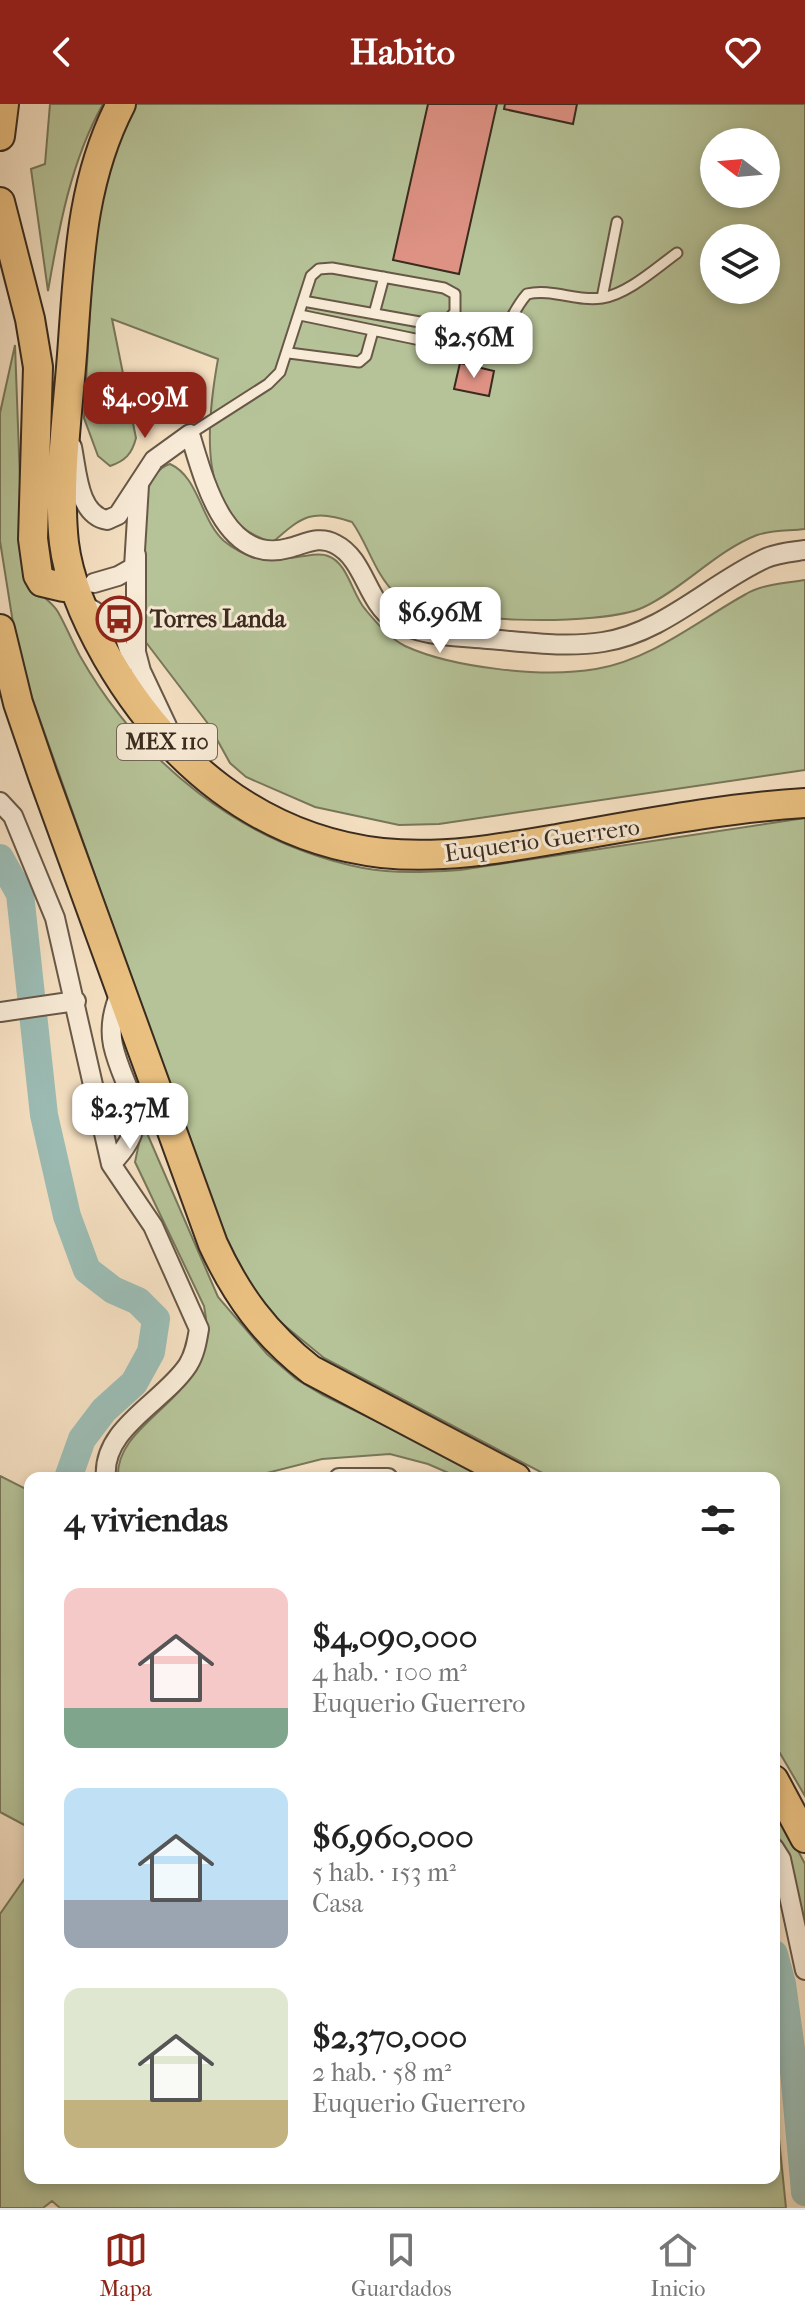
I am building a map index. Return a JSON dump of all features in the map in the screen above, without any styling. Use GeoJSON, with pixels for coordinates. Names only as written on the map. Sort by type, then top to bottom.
{"type":"FeatureCollection","features":[{"type":"Feature","properties":{"kind":"main road","name":"Euquerio Guerrero"},"geometry":{"type":"LineString","coordinates":[[121,104],[93,171],[82,227],[67,425],[64,542],[89,626],[126,688],[160,735],[181,757],[239,804],[269,820],[342,845],[380,853],[476,853],[805,803]]}},
{"type":"Feature","properties":{"kind":"main road"},"geometry":{"type":"LineString","coordinates":[[0,202],[30,319],[38,367],[35,564],[42,582],[79,590]]}},
{"type":"Feature","properties":{"kind":"main road"},"geometry":{"type":"LineString","coordinates":[[0,629],[18,703],[213,1244],[233,1287],[253,1316],[283,1348],[311,1370],[505,1472]]}},
{"type":"Feature","properties":{"kind":"main road"},"geometry":{"type":"LineString","coordinates":[[780,1791],[805,1838]]}},
{"type":"Feature","properties":{"kind":"street"},"geometry":{"type":"LineString","coordinates":[[67,425],[85,503],[91,513],[107,520],[118,515],[154,460],[190,434],[212,501],[235,534],[252,548],[268,551],[312,540],[331,542],[345,550],[379,605],[393,619],[418,630],[567,645],[604,642],[662,620],[764,559],[805,550]]}},
{"type":"Feature","properties":{"kind":"street"},"geometry":{"type":"LineString","coordinates":[[139,484],[136,652],[141,671],[181,757]]}},
{"type":"Feature","properties":{"kind":"street"},"geometry":{"type":"LineString","coordinates":[[79,590],[128,572],[136,555]]}},
{"type":"Feature","properties":{"kind":"street"},"geometry":{"type":"LineString","coordinates":[[1,802],[13,816],[55,918],[111,1164],[153,1226],[199,1329],[189,1365],[115,1440],[105,1472]]}},
{"type":"Feature","properties":{"kind":"street"},"geometry":{"type":"LineString","coordinates":[[111,1164],[132,1137],[138,1117],[113,1045],[111,1025],[121,990]]}},
{"type":"Feature","properties":{"kind":"street"},"geometry":{"type":"LineString","coordinates":[[3,1012],[76,1001]]}},
{"type":"Feature","properties":{"kind":"street"},"geometry":{"type":"LineString","coordinates":[[780,1857],[805,1970]]}},
{"type":"Feature","properties":{"kind":"lane"},"geometry":{"type":"LineString","coordinates":[[602,298],[617,222]]}},
{"type":"Feature","properties":{"kind":"lane"},"geometry":{"type":"LineString","coordinates":[[300,315],[478,352],[495,344],[506,332],[527,294],[543,291],[602,298],[627,287],[677,253]]}},
{"type":"Feature","properties":{"kind":"lane"},"geometry":{"type":"LineString","coordinates":[[190,434],[268,384],[280,372],[289,353],[303,301],[311,276],[319,269],[332,268],[451,290],[455,294],[455,312],[442,326],[303,301]]}},
{"type":"Feature","properties":{"kind":"lane"},"geometry":{"type":"LineString","coordinates":[[374,314],[384,277]]}},
{"type":"Feature","properties":{"kind":"lane"},"geometry":{"type":"LineString","coordinates":[[289,353],[359,362],[366,356],[373,331]]}},
{"type":"Feature","properties":{"kind":"green space"},"geometry":{"type":"Polygon","coordinates":[[[50,104],[103,104],[74,171],[48,291],[31,169],[45,164],[50,104]]]}},
{"type":"Feature","properties":{"kind":"green space"},"geometry":{"type":"Polygon","coordinates":[[[135,104],[805,104],[805,529],[757,535],[714,560],[659,599],[623,613],[593,618],[517,620],[443,612],[414,604],[396,594],[389,586],[352,522],[327,516],[309,517],[273,542],[248,531],[230,514],[218,491],[212,466],[211,411],[218,359],[112,319],[136,438],[127,456],[120,462],[110,466],[98,456],[84,418],[95,222],[100,191],[135,104]]]}},
{"type":"Feature","properties":{"kind":"green space"},"geometry":{"type":"Polygon","coordinates":[[[15,345],[23,563],[38,590],[58,612],[80,656],[105,695],[133,731],[164,764],[198,793],[235,818],[275,839],[318,856],[363,868],[412,872],[460,870],[805,818],[805,1796],[780,1753],[780,1472],[541,1472],[324,1358],[267,1311],[230,1256],[19,661],[0,541],[0,413],[15,345]]]}},
{"type":"Feature","properties":{"kind":"green space"},"geometry":{"type":"Polygon","coordinates":[[[170,464],[187,478],[216,532],[233,548],[262,558],[328,556],[345,572],[360,603],[394,639],[425,654],[473,665],[551,672],[596,669],[616,664],[674,638],[753,591],[805,580],[805,770],[439,824],[399,825],[315,807],[246,777],[230,763],[209,725],[145,641],[145,495],[158,472],[170,464]]]}},
{"type":"Feature","properties":{"kind":"green space"},"geometry":{"type":"Polygon","coordinates":[[[143,1124],[218,1297],[267,1354],[296,1379],[323,1395],[481,1472],[446,1472],[390,1454],[322,1459],[271,1472],[119,1472],[121,1457],[133,1438],[185,1385],[198,1363],[206,1338],[204,1306],[135,1162],[143,1124]]]}},
{"type":"Feature","properties":{"kind":"green space"},"geometry":{"type":"Polygon","coordinates":[[[0,1476],[24,1488],[24,1825],[0,1812],[0,1476]]]}},
{"type":"Feature","properties":{"kind":"green space"},"geometry":{"type":"Polygon","coordinates":[[[780,1816],[805,1864],[805,1930],[794,1875],[780,1845],[780,1816]]]}},
{"type":"Feature","properties":{"kind":"green space"},"geometry":{"type":"Polygon","coordinates":[[[24,1880],[24,2184],[780,2184],[780,2148],[786,2208],[60,2208],[52,2201],[43,2208],[0,2208],[0,1914],[24,1880]]]}},
{"type":"Feature","properties":{"kind":"building"},"geometry":{"type":"Polygon","coordinates":[[[428,104],[497,104],[459,274],[393,260],[428,104]]]}},
{"type":"Feature","properties":{"kind":"building"},"geometry":{"type":"Polygon","coordinates":[[[505,104],[577,104],[573,124],[504,109],[505,104]]]}},
{"type":"Feature","properties":{"kind":"building"},"geometry":{"type":"Polygon","coordinates":[[[460,363],[494,371],[489,396],[454,389],[460,363]]]}},
{"type":"Feature","properties":{"kind":"waterway"},"geometry":{"type":"LineString","coordinates":[[0,858],[20,894],[44,1115],[67,1216],[87,1270],[113,1290],[138,1301],[156,1319],[151,1352],[134,1383],[104,1410],[82,1439],[70,1472]]}},
{"type":"Feature","properties":{"kind":"waterway"},"geometry":{"type":"LineString","coordinates":[[780,1976],[794,2071],[805,2192]]}},
{"type":"Feature","properties":{"kind":"place","name":"Torres Landa"},"geometry":{"type":"Point","coordinates":[119,619]}}]}
